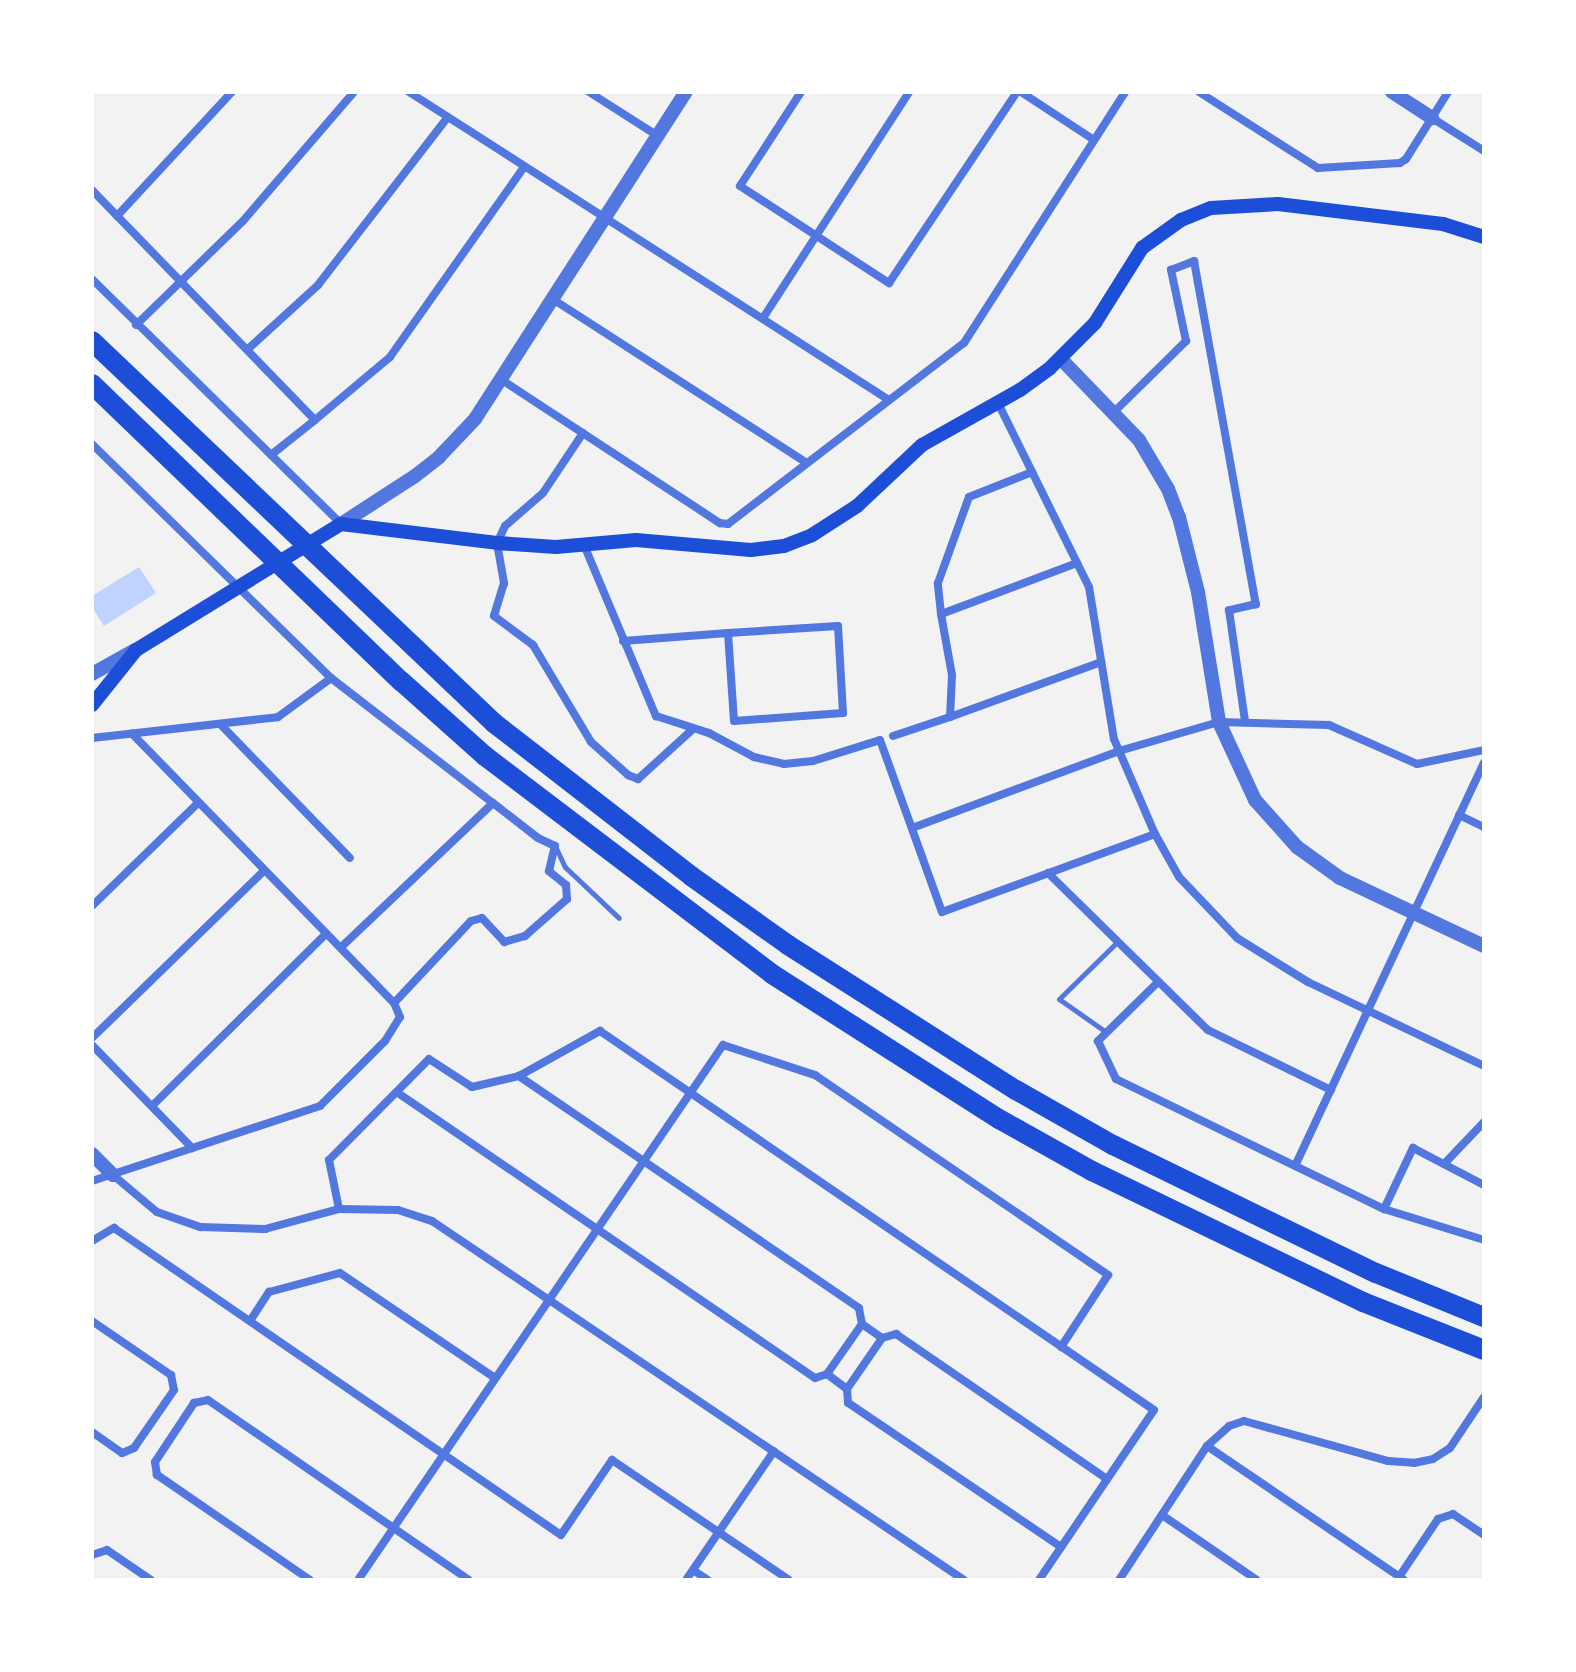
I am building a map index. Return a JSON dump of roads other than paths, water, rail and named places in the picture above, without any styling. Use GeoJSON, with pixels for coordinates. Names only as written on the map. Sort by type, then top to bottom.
{"type":"FeatureCollection","features":[{"type":"Feature","properties":{"kind":"highway"},"geometry":{"type":"LineString","coordinates":[[92,341],[494,723],[691,876],[905,1022],[1085,1129],[1376,1273],[1484,1317]]}},
{"type":"Feature","properties":{"kind":"highway"},"geometry":{"type":"LineString","coordinates":[[92,384],[401,681],[485,756],[772,974],[987,1111],[1092,1171],[1363,1302],[1484,1350]]}},
{"type":"Feature","properties":{"kind":"main road"},"geometry":{"type":"LineString","coordinates":[[92,705],[136,650],[338,526],[497,543],[584,545],[660,541],[751,550],[793,543],[823,529],[857,506],[922,445],[998,403],[1061,359],[1095,323],[1142,248],[1174,224],[1211,208],[1278,204],[1443,224],[1484,237]]}},
{"type":"Feature","properties":{"kind":"street"},"geometry":{"type":"LineString","coordinates":[[117,216],[232,92]]}},
{"type":"Feature","properties":{"kind":"street"},"geometry":{"type":"LineString","coordinates":[[136,325],[243,221],[354,92]]}},
{"type":"Feature","properties":{"kind":"street"},"geometry":{"type":"LineString","coordinates":[[409,92],[889,400]]}},
{"type":"Feature","properties":{"kind":"street"},"geometry":{"type":"LineString","coordinates":[[589,92],[658,136]]}},
{"type":"Feature","properties":{"kind":"street"},"geometry":{"type":"LineString","coordinates":[[92,279],[271,455],[338,526],[439,457],[475,419],[686,92]]}},
{"type":"Feature","properties":{"kind":"street"},"geometry":{"type":"LineString","coordinates":[[801,92],[740,186],[889,283],[1019,92],[1094,140]]}},
{"type":"Feature","properties":{"kind":"street"},"geometry":{"type":"LineString","coordinates":[[763,318],[909,92]]}},
{"type":"Feature","properties":{"kind":"street"},"geometry":{"type":"LineString","coordinates":[[502,380],[720,523],[728,524],[964,343],[1125,92]]}},
{"type":"Feature","properties":{"kind":"street"},"geometry":{"type":"LineString","coordinates":[[1199,92],[1318,168],[1400,163],[1406,159],[1448,92]]}},
{"type":"Feature","properties":{"kind":"street"},"geometry":{"type":"LineString","coordinates":[[1392,92],[1484,151]]}},
{"type":"Feature","properties":{"kind":"street"},"geometry":{"type":"LineString","coordinates":[[248,349],[318,285],[448,117]]}},
{"type":"Feature","properties":{"kind":"street"},"geometry":{"type":"LineString","coordinates":[[271,455],[390,357],[524,167]]}},
{"type":"Feature","properties":{"kind":"street"},"geometry":{"type":"LineString","coordinates":[[92,190],[315,420]]}},
{"type":"Feature","properties":{"kind":"street"},"geometry":{"type":"LineString","coordinates":[[1115,411],[1186,341],[1171,270],[1194,261],[1256,604],[1229,610],[1245,721]]}},
{"type":"Feature","properties":{"kind":"street"},"geometry":{"type":"LineString","coordinates":[[554,300],[807,463]]}},
{"type":"Feature","properties":{"kind":"street"},"geometry":{"type":"LineString","coordinates":[[1061,359],[1115,411],[1156,467],[1179,517],[1198,592],[1219,722],[1255,800],[1311,859],[1340,878],[1484,946]]}},
{"type":"Feature","properties":{"kind":"street"},"geometry":{"type":"LineString","coordinates":[[998,403],[1089,587],[1119,751],[1155,834],[1179,877],[1237,938],[1308,982],[1484,1066]]}},
{"type":"Feature","properties":{"kind":"street"},"geometry":{"type":"LineString","coordinates":[[583,433],[543,493],[505,526],[497,543],[504,583],[494,616],[533,645],[591,742],[603,755],[638,779],[693,729]]}},
{"type":"Feature","properties":{"kind":"street"},"geometry":{"type":"LineString","coordinates":[[92,444],[331,678],[538,838],[555,846],[549,871],[566,885],[567,899],[525,936],[504,942],[482,918],[471,921],[394,1003]]}},
{"type":"Feature","properties":{"kind":"street"},"geometry":{"type":"LineString","coordinates":[[950,717],[952,675],[938,583],[969,497],[1032,472]]}},
{"type":"Feature","properties":{"kind":"street"},"geometry":{"type":"LineString","coordinates":[[584,545],[656,716],[754,757],[784,764],[802,764],[880,740],[942,912],[1155,834]]}},
{"type":"Feature","properties":{"kind":"street"},"geometry":{"type":"LineString","coordinates":[[941,614],[1077,563]]}},
{"type":"Feature","properties":{"kind":"street"},"geometry":{"type":"LineString","coordinates":[[623,641],[728,633],[838,626],[843,713],[734,721],[728,633]]}},
{"type":"Feature","properties":{"kind":"street"},"geometry":{"type":"LineString","coordinates":[[92,674],[136,650]]}},
{"type":"Feature","properties":{"kind":"street"},"geometry":{"type":"LineString","coordinates":[[893,736],[1101,662]]}},
{"type":"Feature","properties":{"kind":"street"},"geometry":{"type":"LineString","coordinates":[[92,738],[278,717],[331,678]]}},
{"type":"Feature","properties":{"kind":"street"},"geometry":{"type":"LineString","coordinates":[[912,828],[1119,751],[1219,722],[1329,725],[1417,764],[1484,750]]}},
{"type":"Feature","properties":{"kind":"street"},"geometry":{"type":"LineString","coordinates":[[221,725],[350,858]]}},
{"type":"Feature","properties":{"kind":"street"},"geometry":{"type":"LineString","coordinates":[[92,1181],[320,1106],[385,1041],[400,1017],[394,1003],[341,947],[132,734]]}},
{"type":"Feature","properties":{"kind":"street"},"geometry":{"type":"LineString","coordinates":[[1295,1166],[1484,763]]}},
{"type":"Feature","properties":{"kind":"street"},"geometry":{"type":"LineString","coordinates":[[92,906],[198,803]]}},
{"type":"Feature","properties":{"kind":"street"},"geometry":{"type":"LineString","coordinates":[[341,947],[493,803]]}},
{"type":"Feature","properties":{"kind":"street"},"geometry":{"type":"LineString","coordinates":[[1459,815],[1484,827]]}},
{"type":"Feature","properties":{"kind":"street"},"geometry":{"type":"LineString","coordinates":[[92,1038],[264,871]]}},
{"type":"Feature","properties":{"kind":"street"},"geometry":{"type":"LineString","coordinates":[[1048,873],[1208,1030],[1331,1090]]}},
{"type":"Feature","properties":{"kind":"street"},"geometry":{"type":"LineString","coordinates":[[152,1106],[326,934]]}},
{"type":"Feature","properties":{"kind":"street"},"geometry":{"type":"LineString","coordinates":[[1157,983],[1098,1041],[1116,1079],[1384,1209],[1484,1240]]}},
{"type":"Feature","properties":{"kind":"street"},"geometry":{"type":"LineString","coordinates":[[339,1209],[329,1160],[429,1059],[472,1087],[519,1076],[600,1031],[1154,1410],[1039,1580]]}},
{"type":"Feature","properties":{"kind":"street"},"geometry":{"type":"LineString","coordinates":[[92,1045],[192,1148]]}},
{"type":"Feature","properties":{"kind":"street"},"geometry":{"type":"LineString","coordinates":[[358,1580],[723,1045],[815,1075],[1108,1275],[1061,1347]]}},
{"type":"Feature","properties":{"kind":"street"},"geometry":{"type":"LineString","coordinates":[[519,1076],[859,1308],[862,1324],[882,1338]]}},
{"type":"Feature","properties":{"kind":"street"},"geometry":{"type":"LineString","coordinates":[[398,1093],[815,1378],[827,1374],[862,1324]]}},
{"type":"Feature","properties":{"kind":"street"},"geometry":{"type":"LineString","coordinates":[[1444,1164],[1484,1122]]}},
{"type":"Feature","properties":{"kind":"street"},"geometry":{"type":"LineString","coordinates":[[1384,1209],[1413,1148],[1484,1185]]}},
{"type":"Feature","properties":{"kind":"street"},"geometry":{"type":"LineString","coordinates":[[92,1154],[157,1212],[200,1227],[265,1229],[339,1209],[398,1210],[432,1221],[964,1580]]}},
{"type":"Feature","properties":{"kind":"street"},"geometry":{"type":"LineString","coordinates":[[92,1241],[114,1228],[561,1535],[612,1460],[789,1580]]}},
{"type":"Feature","properties":{"kind":"street"},"geometry":{"type":"LineString","coordinates":[[250,1321],[269,1292],[340,1273],[495,1378]]}},
{"type":"Feature","properties":{"kind":"street"},"geometry":{"type":"LineString","coordinates":[[92,1321],[171,1375],[174,1390],[134,1448],[122,1453],[92,1432]]}},
{"type":"Feature","properties":{"kind":"street"},"geometry":{"type":"LineString","coordinates":[[1061,1547],[848,1403],[847,1389],[882,1338],[896,1334],[1107,1479]]}},
{"type":"Feature","properties":{"kind":"street"},"geometry":{"type":"LineString","coordinates":[[827,1374],[847,1389]]}},
{"type":"Feature","properties":{"kind":"street"},"geometry":{"type":"LineString","coordinates":[[1119,1580],[1207,1446],[1229,1426],[1244,1421],[1388,1461],[1425,1462],[1450,1448],[1484,1397]]}},
{"type":"Feature","properties":{"kind":"street"},"geometry":{"type":"LineString","coordinates":[[310,1580],[157,1475],[155,1462],[194,1403],[208,1400],[469,1580]]}},
{"type":"Feature","properties":{"kind":"street"},"geometry":{"type":"LineString","coordinates":[[1207,1446],[1401,1578],[1438,1519],[1453,1514],[1484,1535]]}},
{"type":"Feature","properties":{"kind":"street"},"geometry":{"type":"LineString","coordinates":[[686,1580],[774,1451]]}},
{"type":"Feature","properties":{"kind":"street"},"geometry":{"type":"LineString","coordinates":[[1162,1515],[1257,1580]]}},
{"type":"Feature","properties":{"kind":"street"},"geometry":{"type":"LineString","coordinates":[[92,1555],[107,1550],[151,1580]]}},
{"type":"Feature","properties":{"kind":"street"},"geometry":{"type":"LineString","coordinates":[[693,1570],[708,1580]]}},
{"type":"Feature","properties":{"kind":"lane"},"geometry":{"type":"LineString","coordinates":[[555,846],[565,867],[619,918]]}},
{"type":"Feature","properties":{"kind":"lane"},"geometry":{"type":"LineString","coordinates":[[1107,1033],[1059,999],[1117,942]]}},
{"type":"Feature","properties":{"kind":"water"},"geometry":{"type":"Polygon","coordinates":[[[139,567],[156,593],[104,626],[92,607],[92,596],[139,567]]]}}]}
